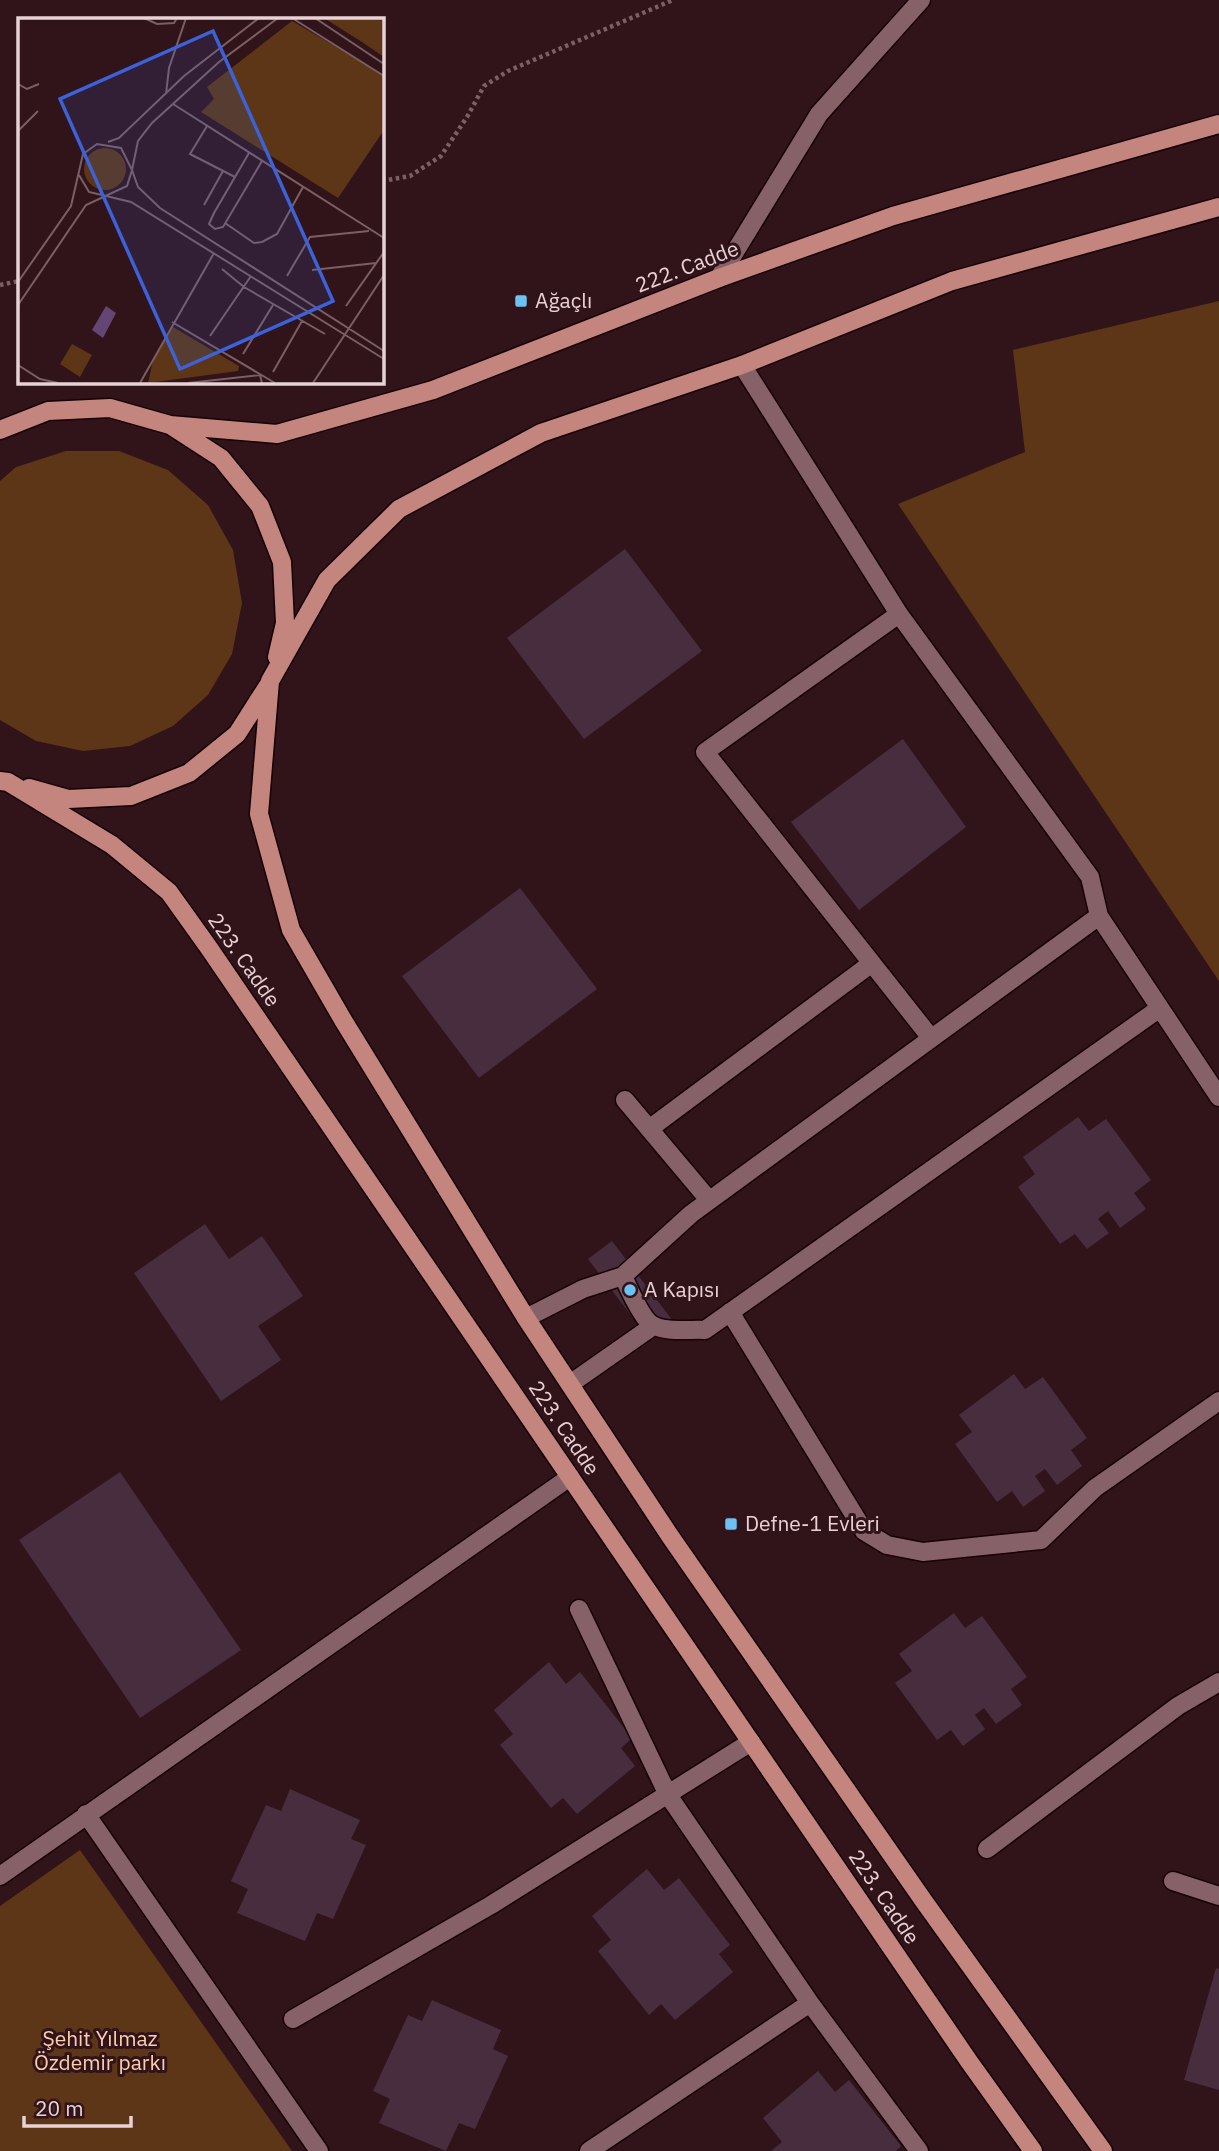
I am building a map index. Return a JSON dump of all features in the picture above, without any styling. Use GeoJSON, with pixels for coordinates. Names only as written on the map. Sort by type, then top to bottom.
{"type":"FeatureCollection","features":[{"type":"Feature","properties":{"kind":"main road","name":"222. Cadde"},"geometry":{"type":"LineString","coordinates":[[170,425],[277,434],[433,390],[719,278],[893,216],[1219,124]]}},
{"type":"Feature","properties":{"kind":"main road"},"geometry":{"type":"LineString","coordinates":[[3,780],[68,799],[131,796],[189,774],[237,734],[271,681],[327,580],[399,509],[541,433],[742,365],[952,281],[1219,207]]}},
{"type":"Feature","properties":{"kind":"main road"},"geometry":{"type":"LineString","coordinates":[[0,430],[48,411],[110,408],[170,425],[222,458],[260,506],[282,562],[285,623],[271,681]]}},
{"type":"Feature","properties":{"kind":"main road","name":"223. Cadde"},"geometry":{"type":"LineString","coordinates":[[271,681],[259,814],[291,930],[343,1020],[526,1318],[717,1604],[923,1900],[1103,2151]]}},
{"type":"Feature","properties":{"kind":"main road","name":"223. Cadde"},"geometry":{"type":"LineString","coordinates":[[3,780],[113,845],[169,892],[1033,2151]]}},
{"type":"Feature","properties":{"kind":"street"},"geometry":{"type":"LineString","coordinates":[[719,278],[819,114],[921,0]]}},
{"type":"Feature","properties":{"kind":"street"},"geometry":{"type":"LineString","coordinates":[[742,365],[899,614],[1090,877],[1099,916],[1219,1097]]}},
{"type":"Feature","properties":{"kind":"street"},"geometry":{"type":"LineString","coordinates":[[899,614],[705,752],[931,1038]]}},
{"type":"Feature","properties":{"kind":"street"},"geometry":{"type":"LineString","coordinates":[[526,1318],[583,1289],[624,1276],[691,1213],[1099,916]]}},
{"type":"Feature","properties":{"kind":"street"},"geometry":{"type":"LineString","coordinates":[[649,1129],[872,963]]}},
{"type":"Feature","properties":{"kind":"street"},"geometry":{"type":"LineString","coordinates":[[624,1276],[646,1319],[653,1325],[676,1329],[705,1329],[1160,1008]]}},
{"type":"Feature","properties":{"kind":"street"},"geometry":{"type":"LineString","coordinates":[[625,1100],[709,1200]]}},
{"type":"Feature","properties":{"kind":"street"},"geometry":{"type":"LineString","coordinates":[[730,1312],[864,1531],[887,1545],[923,1552],[1041,1541],[1096,1488],[1219,1401]]}},
{"type":"Feature","properties":{"kind":"street"},"geometry":{"type":"LineString","coordinates":[[570,1384],[653,1325]]}},
{"type":"Feature","properties":{"kind":"street"},"geometry":{"type":"LineString","coordinates":[[0,1876],[570,1476]]}},
{"type":"Feature","properties":{"kind":"street"},"geometry":{"type":"LineString","coordinates":[[579,1609],[667,1795],[810,2003],[919,2151]]}},
{"type":"Feature","properties":{"kind":"street"},"geometry":{"type":"LineString","coordinates":[[987,1849],[1178,1706],[1219,1682]]}},
{"type":"Feature","properties":{"kind":"street"},"geometry":{"type":"LineString","coordinates":[[293,2019],[491,1905],[751,1742]]}},
{"type":"Feature","properties":{"kind":"street"},"geometry":{"type":"LineString","coordinates":[[86,1814],[319,2151]]}},
{"type":"Feature","properties":{"kind":"street"},"geometry":{"type":"LineString","coordinates":[[1173,1881],[1219,1896]]}},
{"type":"Feature","properties":{"kind":"street"},"geometry":{"type":"LineString","coordinates":[[589,2151],[810,2003]]}},
{"type":"Feature","properties":{"kind":"path"},"geometry":{"type":"LineString","coordinates":[[383,178],[410,176],[441,156],[484,86],[508,71],[673,0]]}},
{"type":"Feature","properties":{"kind":"path"},"geometry":{"type":"LineString","coordinates":[[0,285],[18,281]]}},
{"type":"Feature","properties":{"kind":"green space"},"geometry":{"type":"Polygon","coordinates":[[[1219,301],[1219,981],[898,504],[1025,452],[1013,350],[1219,301]]]}},
{"type":"Feature","properties":{"kind":"green space"},"geometry":{"type":"Polygon","coordinates":[[[66,451],[119,451],[168,470],[208,505],[233,550],[242,603],[232,654],[208,695],[173,726],[130,746],[83,751],[36,741],[0,720],[0,481],[16,467],[66,451]]]}},
{"type":"Feature","properties":{"kind":"green space","name":"Şehit Yılmaz Özdemir parkı"},"geometry":{"type":"Polygon","coordinates":[[[80,1850],[292,2151],[0,2151],[0,1906],[80,1850]]]}},
{"type":"Feature","properties":{"kind":"building"},"geometry":{"type":"Polygon","coordinates":[[[625,549],[702,651],[584,739],[507,638],[625,549]]]}},
{"type":"Feature","properties":{"kind":"building"},"geometry":{"type":"Polygon","coordinates":[[[903,739],[966,827],[859,910],[791,822],[903,739]]]}},
{"type":"Feature","properties":{"kind":"building"},"geometry":{"type":"Polygon","coordinates":[[[520,888],[597,989],[479,1078],[402,976],[520,888]]]}},
{"type":"Feature","properties":{"kind":"building"},"geometry":{"type":"Polygon","coordinates":[[[1078,1117],[1089,1131],[1106,1119],[1151,1180],[1134,1193],[1146,1209],[1120,1228],[1108,1211],[1098,1219],[1109,1233],[1087,1249],[1075,1234],[1060,1244],[1018,1187],[1035,1174],[1023,1157],[1078,1117]]]}},
{"type":"Feature","properties":{"kind":"building"},"geometry":{"type":"Polygon","coordinates":[[[205,1224],[229,1259],[262,1236],[303,1296],[258,1326],[281,1360],[221,1401],[134,1273],[205,1224]]]}},
{"type":"Feature","properties":{"kind":"building","name":"A Kapısı"},"geometry":{"type":"Polygon","coordinates":[[[612,1241],[673,1321],[649,1339],[588,1259],[612,1241]]]}},
{"type":"Feature","properties":{"kind":"building"},"geometry":{"type":"Polygon","coordinates":[[[1014,1374],[1025,1389],[1043,1377],[1087,1438],[1071,1450],[1082,1466],[1057,1485],[1045,1469],[1035,1476],[1045,1491],[1023,1507],[1012,1491],[997,1502],[955,1444],[972,1432],[959,1415],[1014,1374]]]}},
{"type":"Feature","properties":{"kind":"building"},"geometry":{"type":"Polygon","coordinates":[[[120,1472],[241,1650],[140,1718],[19,1540],[120,1472]]]}},
{"type":"Feature","properties":{"kind":"building"},"geometry":{"type":"Polygon","coordinates":[[[954,1613],[965,1628],[982,1616],[1027,1677],[1011,1689],[1022,1705],[996,1724],[984,1708],[975,1715],[985,1729],[963,1746],[951,1730],[937,1740],[895,1683],[912,1671],[899,1654],[954,1613]]]}},
{"type":"Feature","properties":{"kind":"building"},"geometry":{"type":"Polygon","coordinates":[[[549,1662],[566,1684],[580,1672],[632,1738],[621,1748],[635,1766],[577,1814],[563,1798],[551,1808],[500,1745],[513,1734],[494,1710],[549,1662]]]}},
{"type":"Feature","properties":{"kind":"building"},"geometry":{"type":"Polygon","coordinates":[[[290,1789],[360,1820],[351,1839],[366,1845],[333,1919],[317,1913],[305,1941],[237,1913],[248,1889],[231,1881],[266,1805],[281,1811],[290,1789]]]}},
{"type":"Feature","properties":{"kind":"building"},"geometry":{"type":"Polygon","coordinates":[[[647,1869],[664,1890],[679,1878],[730,1945],[719,1954],[733,1972],[675,2020],[661,2004],[649,2015],[598,1951],[611,1940],[592,1916],[647,1869]]]}},
{"type":"Feature","properties":{"kind":"building"},"geometry":{"type":"Polygon","coordinates":[[[1216,1968],[1219,1969],[1219,2090],[1184,2080],[1216,1968]]]}},
{"type":"Feature","properties":{"kind":"building"},"geometry":{"type":"Polygon","coordinates":[[[432,2000],[501,2030],[493,2049],[508,2056],[475,2129],[459,2123],[446,2151],[379,2123],[390,2099],[373,2091],[408,2015],[422,2021],[432,2000]]]}},
{"type":"Feature","properties":{"kind":"building"},"geometry":{"type":"Polygon","coordinates":[[[818,2071],[835,2092],[849,2080],[901,2146],[896,2151],[771,2151],[782,2142],[763,2118],[818,2071]]]}},
{"type":"Feature","properties":{"kind":"place","name":"Ağaçlı"},"geometry":{"type":"Point","coordinates":[521,301]}},
{"type":"Feature","properties":{"kind":"place","name":"A Kapısı"},"geometry":{"type":"Point","coordinates":[630,1290]}},
{"type":"Feature","properties":{"kind":"place","name":"Defne-1 Evleri"},"geometry":{"type":"Point","coordinates":[731,1524]}}]}
